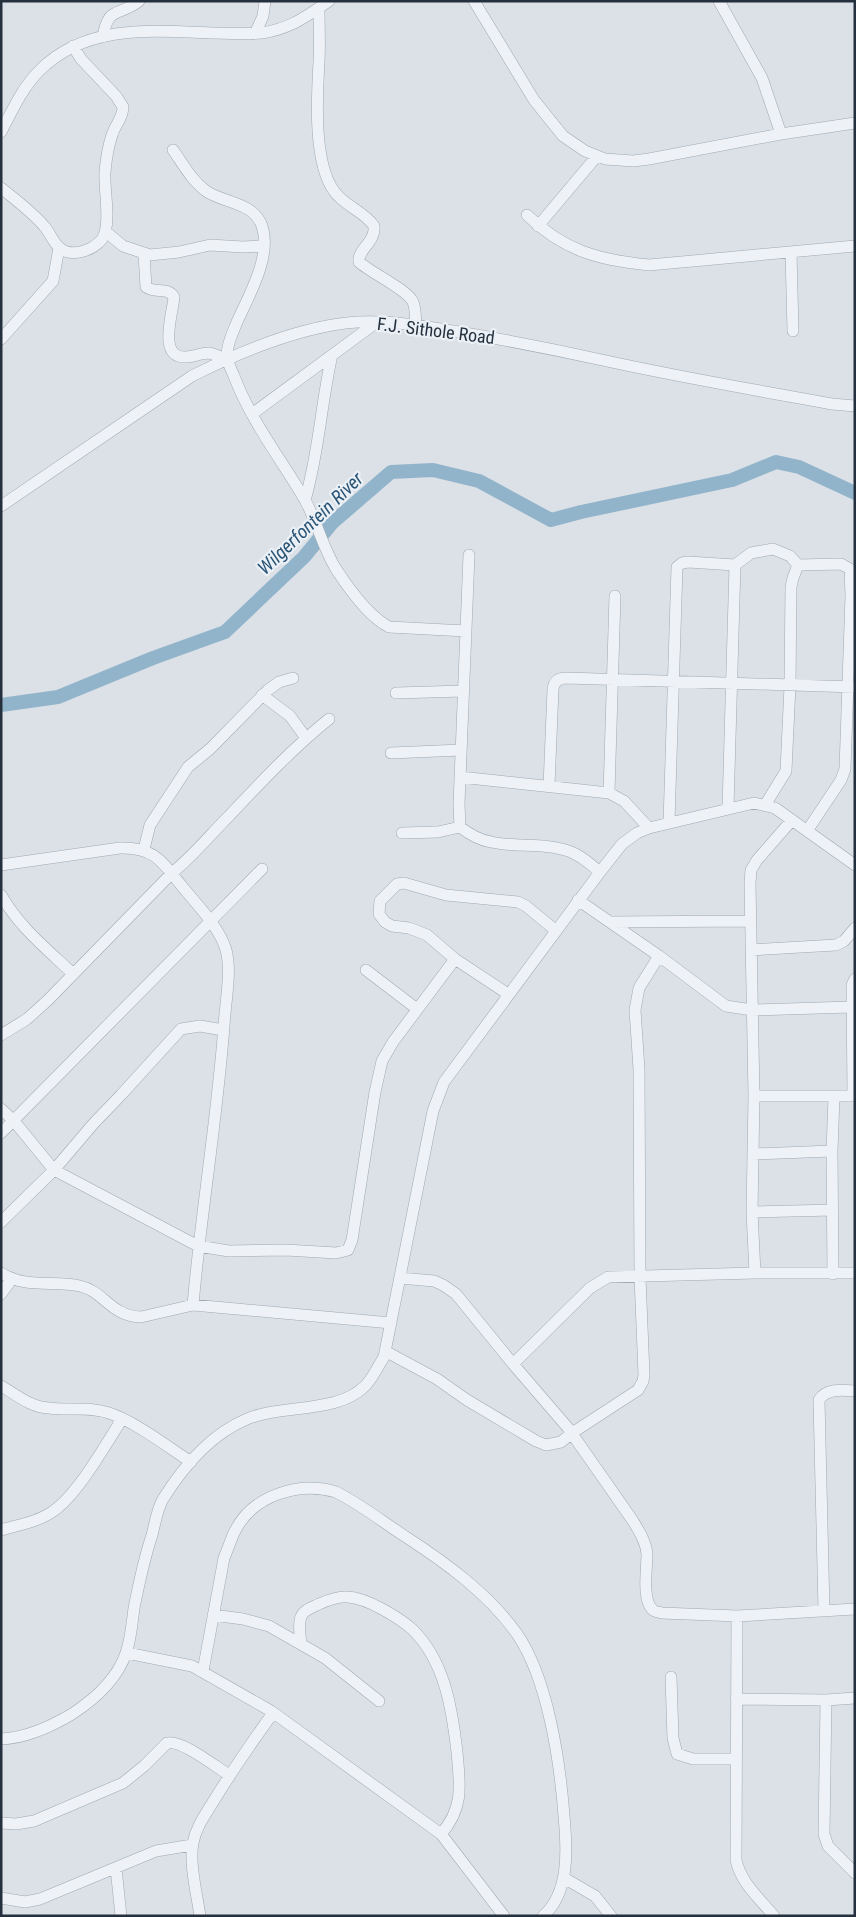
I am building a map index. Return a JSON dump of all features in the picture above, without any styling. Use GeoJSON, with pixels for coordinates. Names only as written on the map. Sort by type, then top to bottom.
{"type":"FeatureCollection","features":[{"type":"Feature","properties":{"kind":"street"},"geometry":{"type":"LineString","coordinates":[[103,36],[106,21],[111,15],[139,1]]}},
{"type":"Feature","properties":{"kind":"street"},"geometry":{"type":"LineString","coordinates":[[255,34],[263,16],[265,1]]}},
{"type":"Feature","properties":{"kind":"street"},"geometry":{"type":"LineString","coordinates":[[1,132],[20,95],[39,70],[72,46],[103,36],[132,31],[255,34],[281,30],[296,23],[330,1]]}},
{"type":"Feature","properties":{"kind":"street"},"geometry":{"type":"LineString","coordinates":[[474,1],[534,100],[550,122],[563,136],[585,151],[605,159],[633,161],[649,159],[780,134],[855,123]]}},
{"type":"Feature","properties":{"kind":"street"},"geometry":{"type":"LineString","coordinates":[[719,1],[762,78],[780,134]]}},
{"type":"Feature","properties":{"kind":"street"},"geometry":{"type":"LineString","coordinates":[[319,8],[318,121],[319,142],[327,178],[338,196],[366,217],[374,226],[374,235],[359,257],[359,262],[377,277],[407,293],[415,309],[416,325]]}},
{"type":"Feature","properties":{"kind":"street"},"geometry":{"type":"LineString","coordinates":[[1,188],[43,224],[59,248],[74,253],[92,248],[101,241],[105,231],[106,168],[113,133],[122,117],[123,107],[116,96],[81,59],[72,46]]}},
{"type":"Feature","properties":{"kind":"street"},"geometry":{"type":"LineString","coordinates":[[173,150],[194,180],[207,192],[246,208],[258,217],[263,230],[259,274],[231,337],[228,360],[239,389],[252,414],[307,505],[335,568],[367,608],[380,622],[389,628],[466,632]]}},
{"type":"Feature","properties":{"kind":"street"},"geometry":{"type":"LineString","coordinates":[[538,226],[596,156]]}},
{"type":"Feature","properties":{"kind":"street"},"geometry":{"type":"LineString","coordinates":[[527,215],[553,238],[588,254],[634,264],[649,265],[855,246]]}},
{"type":"Feature","properties":{"kind":"street"},"geometry":{"type":"LineString","coordinates":[[105,231],[123,246],[150,255],[179,252],[210,245],[263,246]]}},
{"type":"Feature","properties":{"kind":"street"},"geometry":{"type":"LineString","coordinates":[[1,339],[53,281],[59,248]]}},
{"type":"Feature","properties":{"kind":"street"},"geometry":{"type":"LineString","coordinates":[[790,252],[793,331]]}},
{"type":"Feature","properties":{"kind":"street"},"geometry":{"type":"LineString","coordinates":[[144,254],[146,288],[168,291],[174,297],[169,340],[172,352],[179,357],[210,353],[228,360]]}},
{"type":"Feature","properties":{"kind":"street"},"geometry":{"type":"LineString","coordinates":[[252,414],[377,322]]}},
{"type":"Feature","properties":{"kind":"street","name":"F.J. Sithole Road"},"geometry":{"type":"LineString","coordinates":[[1,506],[192,376],[297,333],[340,324],[377,322],[416,325],[530,345],[675,376],[832,404],[855,406]]}},
{"type":"Feature","properties":{"kind":"street"},"geometry":{"type":"LineString","coordinates":[[307,505],[332,355]]}},
{"type":"Feature","properties":{"kind":"street"},"geometry":{"type":"LineString","coordinates":[[668,823],[677,567],[682,563],[688,562],[735,565],[751,553],[773,549],[790,556],[798,565]]}},
{"type":"Feature","properties":{"kind":"street"},"geometry":{"type":"LineString","coordinates":[[460,827],[460,777],[469,555]]}},
{"type":"Feature","properties":{"kind":"street"},"geometry":{"type":"LineString","coordinates":[[798,565],[836,563],[847,565],[850,570],[853,596],[851,687],[844,773],[807,831]]}},
{"type":"Feature","properties":{"kind":"street"},"geometry":{"type":"LineString","coordinates":[[728,808],[730,684],[735,565]]}},
{"type":"Feature","properties":{"kind":"street"},"geometry":{"type":"LineString","coordinates":[[765,805],[786,771],[790,686],[791,588],[792,578],[798,565]]}},
{"type":"Feature","properties":{"kind":"street"},"geometry":{"type":"LineString","coordinates":[[609,793],[615,596]]}},
{"type":"Feature","properties":{"kind":"street"},"geometry":{"type":"LineString","coordinates":[[144,849],[150,825],[188,767],[210,749],[262,695],[279,682],[293,678]]}},
{"type":"Feature","properties":{"kind":"street"},"geometry":{"type":"LineString","coordinates":[[549,786],[553,689],[558,679],[851,687]]}},
{"type":"Feature","properties":{"kind":"street"},"geometry":{"type":"LineString","coordinates":[[396,693],[464,691]]}},
{"type":"Feature","properties":{"kind":"street"},"geometry":{"type":"LineString","coordinates":[[262,695],[290,716],[306,738]]}},
{"type":"Feature","properties":{"kind":"street"},"geometry":{"type":"LineString","coordinates":[[1,1035],[27,1018],[48,1000],[172,873],[189,859],[228,816],[306,738],[329,719]]}},
{"type":"Feature","properties":{"kind":"street"},"geometry":{"type":"LineString","coordinates":[[391,753],[461,750]]}},
{"type":"Feature","properties":{"kind":"street"},"geometry":{"type":"LineString","coordinates":[[460,777],[609,793],[624,801],[648,828]]}},
{"type":"Feature","properties":{"kind":"street"},"geometry":{"type":"LineString","coordinates":[[1,1740],[31,1733],[64,1719],[85,1705],[113,1678],[126,1653],[140,1573],[162,1502],[200,1452],[220,1436],[247,1419],[280,1410],[334,1402],[353,1395],[366,1385],[384,1357],[433,1111],[444,1082],[578,900],[622,844],[648,828],[754,803],[774,808],[855,865]]}},
{"type":"Feature","properties":{"kind":"street"},"geometry":{"type":"LineString","coordinates":[[755,1273],[752,1212],[754,1096],[750,883],[753,865],[792,820]]}},
{"type":"Feature","properties":{"kind":"street"},"geometry":{"type":"LineString","coordinates":[[402,834],[438,832],[460,827],[476,837],[491,842],[559,848],[573,852],[600,872]]}},
{"type":"Feature","properties":{"kind":"street"},"geometry":{"type":"LineString","coordinates":[[1,865],[120,848],[135,847],[144,849],[160,860],[172,873],[223,942],[226,952],[227,970],[220,1084],[198,1246],[193,1306]]}},
{"type":"Feature","properties":{"kind":"street"},"geometry":{"type":"LineString","coordinates":[[1,1134],[262,869]]}},
{"type":"Feature","properties":{"kind":"street"},"geometry":{"type":"LineString","coordinates":[[508,994],[455,959],[427,935],[385,922],[378,914],[380,901],[397,884],[408,883],[446,895],[518,902],[526,906],[556,930]]}},
{"type":"Feature","properties":{"kind":"street"},"geometry":{"type":"LineString","coordinates":[[1,895],[11,913],[24,928],[73,974]]}},
{"type":"Feature","properties":{"kind":"street"},"geometry":{"type":"LineString","coordinates":[[578,900],[659,956],[726,1006],[752,1010],[851,1007]]}},
{"type":"Feature","properties":{"kind":"street"},"geometry":{"type":"LineString","coordinates":[[610,922],[750,921]]}},
{"type":"Feature","properties":{"kind":"street"},"geometry":{"type":"LineString","coordinates":[[751,950],[836,945],[844,941],[855,928]]}},
{"type":"Feature","properties":{"kind":"street"},"geometry":{"type":"LineString","coordinates":[[385,1351],[437,1379],[467,1400],[546,1445],[554,1445],[561,1442],[638,1390],[643,1381],[640,1277],[639,1069],[636,1010],[639,988],[659,956]]}},
{"type":"Feature","properties":{"kind":"street"},"geometry":{"type":"LineString","coordinates":[[1,1109],[14,1121],[54,1170],[198,1246],[230,1251],[286,1250],[323,1254],[344,1252],[348,1250],[352,1240],[375,1092],[382,1061],[393,1042],[455,959]]}},
{"type":"Feature","properties":{"kind":"street"},"geometry":{"type":"LineString","coordinates":[[366,970],[417,1009]]}},
{"type":"Feature","properties":{"kind":"street"},"geometry":{"type":"LineString","coordinates":[[754,1096],[854,1096],[851,1007],[852,985],[855,979]]}},
{"type":"Feature","properties":{"kind":"street"},"geometry":{"type":"LineString","coordinates":[[1,1222],[54,1170],[94,1122],[181,1029],[200,1026],[223,1030]]}},
{"type":"Feature","properties":{"kind":"street"},"geometry":{"type":"LineString","coordinates":[[833,1274],[832,1151],[834,1097]]}},
{"type":"Feature","properties":{"kind":"street"},"geometry":{"type":"LineString","coordinates":[[754,1154],[832,1151]]}},
{"type":"Feature","properties":{"kind":"street"},"geometry":{"type":"LineString","coordinates":[[752,1212],[833,1210]]}},
{"type":"Feature","properties":{"kind":"street"},"geometry":{"type":"LineString","coordinates":[[1,1273],[18,1281],[82,1286],[127,1316],[141,1317],[193,1306],[391,1323]]}},
{"type":"Feature","properties":{"kind":"street"},"geometry":{"type":"LineString","coordinates":[[513,1364],[597,1283],[612,1276],[855,1273]]}},
{"type":"Feature","properties":{"kind":"street"},"geometry":{"type":"LineString","coordinates":[[400,1278],[434,1282],[443,1285],[456,1294],[572,1433],[640,1534],[646,1554],[646,1595],[652,1609],[662,1613],[738,1616],[855,1609]]}},
{"type":"Feature","properties":{"kind":"street"},"geometry":{"type":"LineString","coordinates":[[1,1294],[12,1279]]}},
{"type":"Feature","properties":{"kind":"street"},"geometry":{"type":"LineString","coordinates":[[1,1386],[33,1405],[49,1408],[90,1408],[110,1413],[191,1462]]}},
{"type":"Feature","properties":{"kind":"street"},"geometry":{"type":"LineString","coordinates":[[824,1610],[819,1400],[829,1392],[855,1391]]}},
{"type":"Feature","properties":{"kind":"street"},"geometry":{"type":"LineString","coordinates":[[1,1530],[39,1519],[53,1511],[76,1488],[122,1419]]}},
{"type":"Feature","properties":{"kind":"street"},"geometry":{"type":"LineString","coordinates":[[204,1671],[224,1558],[237,1527],[252,1510],[281,1492],[310,1489],[336,1492],[433,1556],[479,1592],[508,1623],[525,1647],[536,1669],[552,1729],[562,1790],[566,1850],[564,1878],[556,1902],[543,1916]]}},
{"type":"Feature","properties":{"kind":"street"},"geometry":{"type":"LineString","coordinates":[[301,1643],[301,1617],[305,1610],[334,1598],[347,1596],[368,1602],[399,1620],[412,1630],[426,1648],[436,1665],[451,1706],[459,1774],[460,1797],[454,1816],[441,1834]]}},
{"type":"Feature","properties":{"kind":"street"},"geometry":{"type":"LineString","coordinates":[[214,1615],[243,1619],[269,1626],[325,1658],[379,1701]]}},
{"type":"Feature","properties":{"kind":"street"},"geometry":{"type":"LineString","coordinates":[[738,1616],[736,1860],[746,1884],[774,1916]]}},
{"type":"Feature","properties":{"kind":"street"},"geometry":{"type":"LineString","coordinates":[[126,1653],[182,1663],[204,1671],[274,1713],[441,1834],[504,1916]]}},
{"type":"Feature","properties":{"kind":"street"},"geometry":{"type":"LineString","coordinates":[[671,1676],[673,1738],[676,1754],[693,1759],[736,1759]]}},
{"type":"Feature","properties":{"kind":"street"},"geometry":{"type":"LineString","coordinates":[[736,1699],[826,1700],[855,1698]]}},
{"type":"Feature","properties":{"kind":"street"},"geometry":{"type":"LineString","coordinates":[[826,1700],[824,1834],[828,1846],[855,1873]]}},
{"type":"Feature","properties":{"kind":"street"},"geometry":{"type":"LineString","coordinates":[[200,1916],[192,1845],[202,1819],[229,1775],[274,1713]]}},
{"type":"Feature","properties":{"kind":"street"},"geometry":{"type":"LineString","coordinates":[[1,1823],[16,1824],[34,1821],[123,1783],[144,1766],[163,1746],[171,1742],[188,1749],[229,1775]]}},
{"type":"Feature","properties":{"kind":"street"},"geometry":{"type":"LineString","coordinates":[[1,1904],[7,1899],[25,1902],[40,1899],[156,1851],[192,1845]]}},
{"type":"Feature","properties":{"kind":"street"},"geometry":{"type":"LineString","coordinates":[[116,1868],[121,1916]]}},
{"type":"Feature","properties":{"kind":"street"},"geometry":{"type":"LineString","coordinates":[[564,1878],[595,1896],[611,1916]]}},
{"type":"Feature","properties":{"kind":"waterway","name":"Wilgerfontein River"},"geometry":{"type":"LineString","coordinates":[[1,705],[58,697],[153,658],[225,632],[304,557],[332,523],[391,472],[433,470],[479,481],[551,520],[732,480],[776,462],[799,467],[855,493]]}}]}
